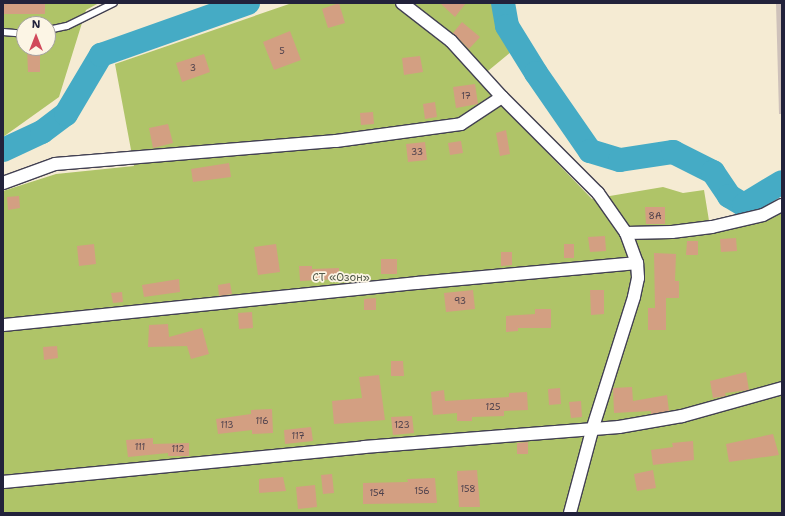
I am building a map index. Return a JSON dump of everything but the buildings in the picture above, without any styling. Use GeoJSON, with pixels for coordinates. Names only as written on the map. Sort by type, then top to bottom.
{"type":"FeatureCollection","features":[{"type":"Feature","properties":{"kind":"street"},"geometry":{"type":"LineString","coordinates":[[402,3],[451,41],[502,97],[598,193],[626,233],[637,263],[638,278],[634,297],[592,427],[570,513]]}},
{"type":"Feature","properties":{"kind":"street"},"geometry":{"type":"LineString","coordinates":[[3,183],[55,164],[336,141],[461,124],[502,97]]}},
{"type":"Feature","properties":{"kind":"street"},"geometry":{"type":"LineString","coordinates":[[626,233],[672,232],[712,227],[763,214],[782,205]]}},
{"type":"Feature","properties":{"kind":"street"},"geometry":{"type":"LineString","coordinates":[[3,325],[417,283],[637,263]]}},
{"type":"Feature","properties":{"kind":"street"},"geometry":{"type":"LineString","coordinates":[[3,482],[592,427],[619,427],[682,416],[782,388]]}},
{"type":"Feature","properties":{"kind":"lane"},"geometry":{"type":"LineString","coordinates":[[56,28],[67,26],[114,3]]}},
{"type":"Feature","properties":{"kind":"lane"},"geometry":{"type":"LineString","coordinates":[[3,32],[16,33]]}},
{"type":"Feature","properties":{"kind":"shaded area"},"geometry":{"type":"Polygon","coordinates":[[[776,3],[782,3],[782,114],[779,114],[776,3]]]}},
{"type":"Feature","properties":{"kind":"green space"},"geometry":{"type":"Polygon","coordinates":[[[3,3],[99,3],[86,10],[59,97],[3,137],[3,3]]]}},
{"type":"Feature","properties":{"kind":"green space","name":"СТ «Озон»"},"geometry":{"type":"Polygon","coordinates":[[[292,3],[496,3],[512,51],[477,80],[592,199],[663,187],[683,193],[704,190],[711,233],[761,221],[782,212],[782,513],[3,513],[3,191],[56,174],[134,166],[115,64],[292,3]]]}},
{"type":"Feature","properties":{"kind":"waterway"},"geometry":{"type":"LineString","coordinates":[[3,150],[42,132],[66,114],[101,55],[248,3]]}},
{"type":"Feature","properties":{"kind":"waterway"},"geometry":{"type":"LineString","coordinates":[[503,3],[507,26],[536,73],[590,151],[620,160],[673,152],[713,172],[729,196],[744,205],[782,182]]}}]}
